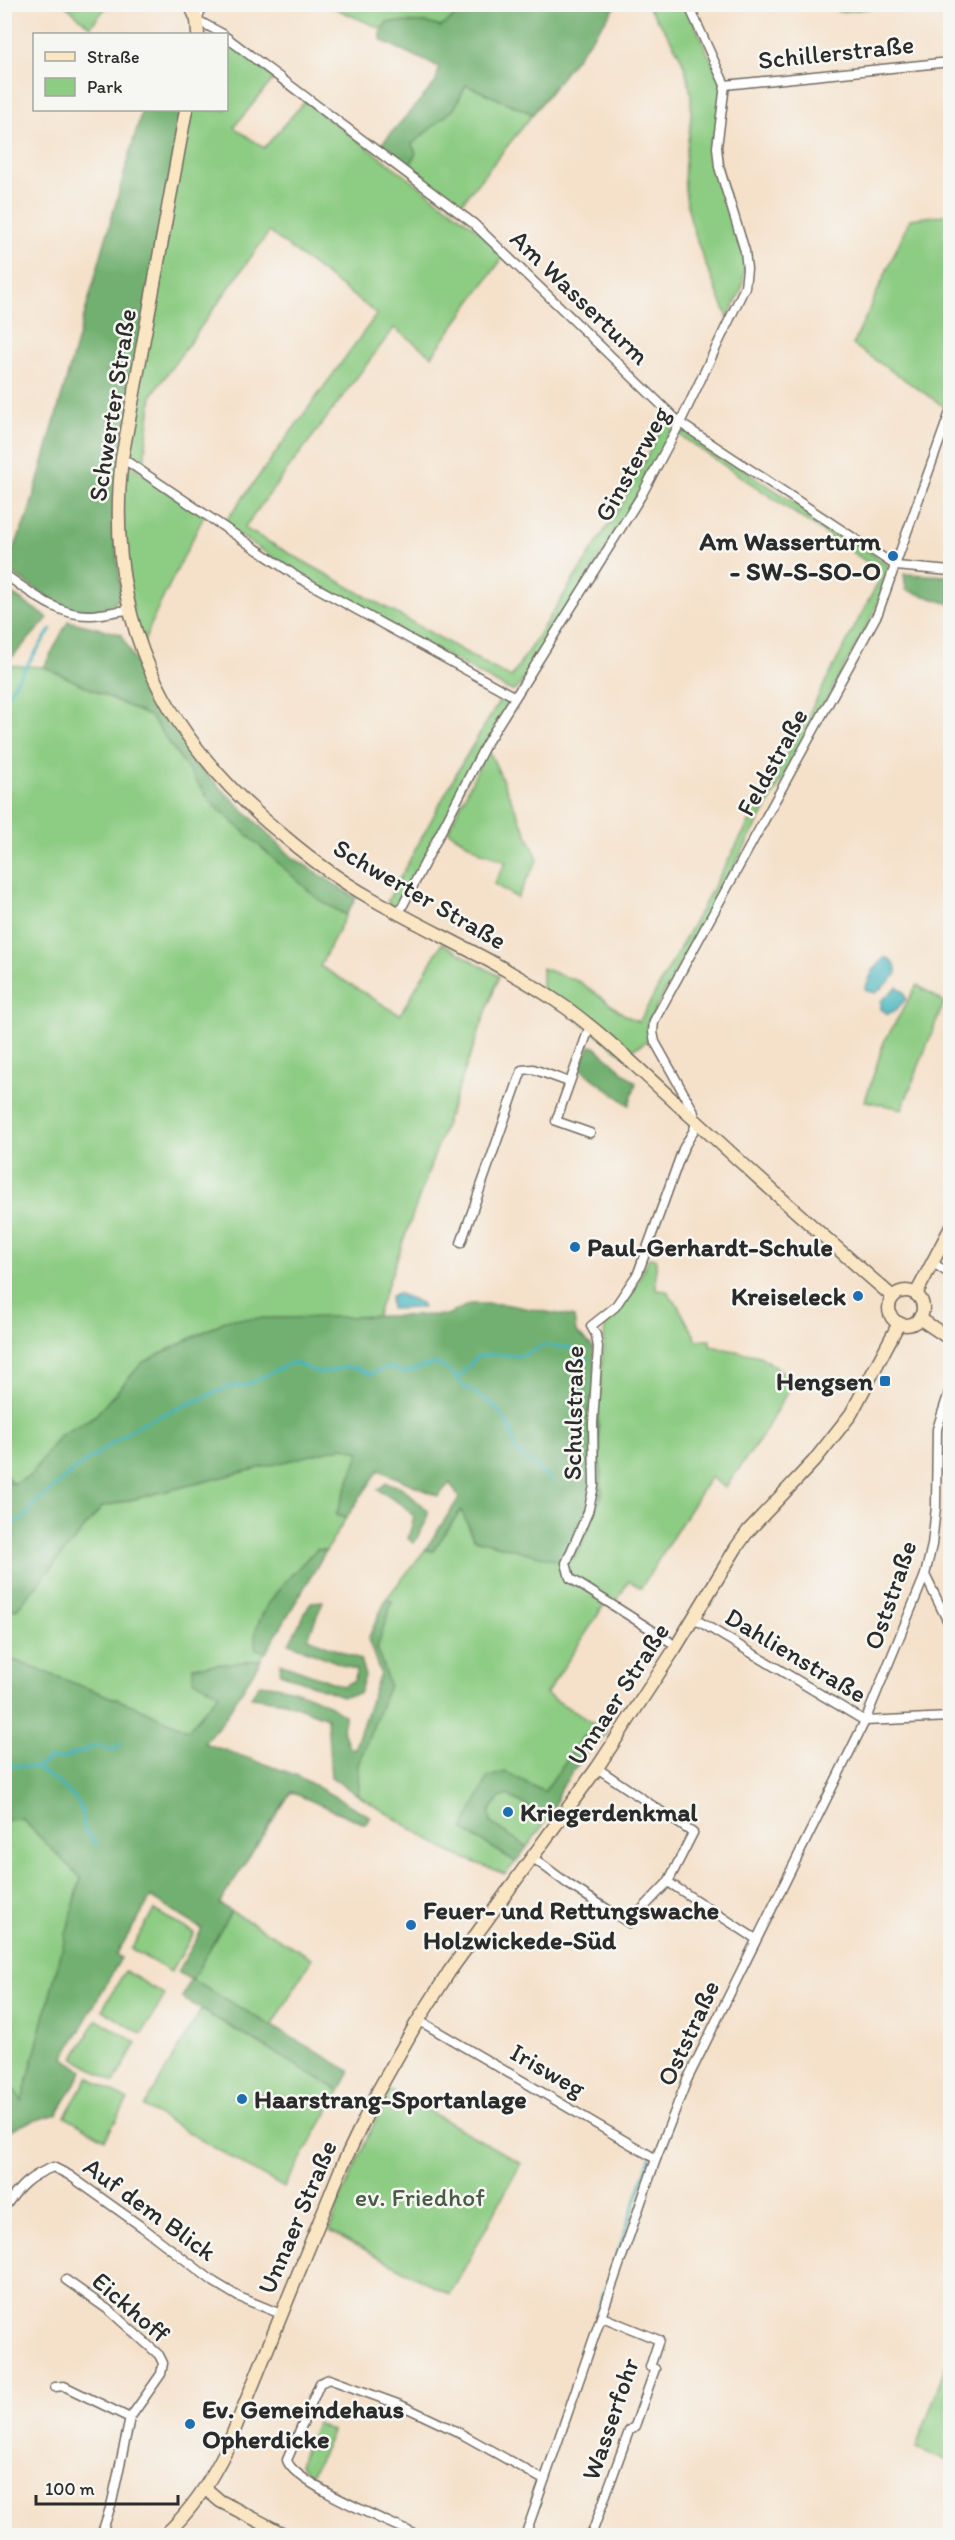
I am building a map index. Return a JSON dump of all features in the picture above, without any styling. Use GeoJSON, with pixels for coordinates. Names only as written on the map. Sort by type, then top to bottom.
{"type":"FeatureCollection","features":[{"type":"Feature","properties":{"kind":"main road"},"geometry":{"type":"LineString","coordinates":[[190,4],[197,20],[198,33]]}},
{"type":"Feature","properties":{"kind":"main road","name":"Schwerter Straße"},"geometry":{"type":"LineString","coordinates":[[186,111],[122,458],[118,524],[120,556],[129,610],[141,648],[163,697],[183,731],[209,765],[240,799],[301,851],[366,895],[511,972],[590,1026],[893,1297]]}},
{"type":"Feature","properties":{"kind":"main road"},"geometry":{"type":"LineString","coordinates":[[916,1294],[951,1229]]}},
{"type":"Feature","properties":{"kind":"main road"},"geometry":{"type":"LineString","coordinates":[[906,1291],[916,1294],[922,1302],[922,1314],[910,1324],[899,1323],[890,1313],[889,1303],[893,1297],[906,1291]]}},
{"type":"Feature","properties":{"kind":"main road"},"geometry":{"type":"LineString","coordinates":[[919,1318],[951,1339]]}},
{"type":"Feature","properties":{"kind":"main road","name":"Unnaer Straße"},"geometry":{"type":"LineString","coordinates":[[164,2535],[189,2511],[206,2489],[227,2448],[359,2128],[418,2020],[449,1972],[597,1768],[748,1531],[814,1461],[851,1414],[899,1323]]}},
{"type":"Feature","properties":{"kind":"main road"},"geometry":{"type":"LineString","coordinates":[[206,2489],[220,2501],[287,2535]]}},
{"type":"Feature","properties":{"kind":"street"},"geometry":{"type":"LineString","coordinates":[[203,4],[197,20],[221,33]]}},
{"type":"Feature","properties":{"kind":"street"},"geometry":{"type":"LineString","coordinates":[[688,4],[725,85]]}},
{"type":"Feature","properties":{"kind":"street","name":"Am Wasserturm"},"geometry":{"type":"LineString","coordinates":[[228,39],[474,224],[680,423],[896,566],[951,571]]}},
{"type":"Feature","properties":{"kind":"street","name":"Schillerstraße"},"geometry":{"type":"LineString","coordinates":[[725,85],[951,62]]}},
{"type":"Feature","properties":{"kind":"street","name":"Ginsterweg"},"geometry":{"type":"LineString","coordinates":[[399,913],[486,744],[641,496],[680,423],[745,287],[747,269],[745,251],[719,167],[717,147],[725,85]]}},
{"type":"Feature","properties":{"kind":"street","name":"Feldstraße"},"geometry":{"type":"LineString","coordinates":[[696,1121],[693,1110],[655,1042],[654,1021],[878,613],[951,412]]}},
{"type":"Feature","properties":{"kind":"street"},"geometry":{"type":"LineString","coordinates":[[122,458],[299,578],[515,697]]}},
{"type":"Feature","properties":{"kind":"street"},"geometry":{"type":"LineString","coordinates":[[4,574],[55,608],[68,612],[90,615],[129,610]]}},
{"type":"Feature","properties":{"kind":"street"},"geometry":{"type":"LineString","coordinates":[[590,1026],[555,1122],[590,1133]]}},
{"type":"Feature","properties":{"kind":"street"},"geometry":{"type":"LineString","coordinates":[[461,1243],[522,1070],[533,1069],[569,1082]]}},
{"type":"Feature","properties":{"kind":"street","name":"Schulstraße"},"geometry":{"type":"LineString","coordinates":[[669,1641],[570,1578],[566,1563],[588,1512],[594,1486],[593,1423],[598,1347],[596,1335],[591,1326],[621,1301],[638,1273],[683,1149],[694,1130],[696,1121]]}},
{"type":"Feature","properties":{"kind":"street"},"geometry":{"type":"LineString","coordinates":[[933,1263],[951,1274]]}},
{"type":"Feature","properties":{"kind":"street","name":"Oststraße"},"geometry":{"type":"LineString","coordinates":[[525,2535],[656,2159],[687,2080],[865,1721],[925,1575],[932,1545],[936,1507],[937,1429],[951,1389]]}},
{"type":"Feature","properties":{"kind":"street"},"geometry":{"type":"LineString","coordinates":[[925,1575],[951,1626]]}},
{"type":"Feature","properties":{"kind":"street","name":"Dahlienstraße"},"geometry":{"type":"LineString","coordinates":[[692,1621],[700,1622],[865,1721],[951,1717]]}},
{"type":"Feature","properties":{"kind":"street"},"geometry":{"type":"LineString","coordinates":[[532,1857],[568,1884],[629,1923],[668,1882],[693,1833],[597,1768]]}},
{"type":"Feature","properties":{"kind":"street"},"geometry":{"type":"LineString","coordinates":[[668,1882],[756,1939]]}},
{"type":"Feature","properties":{"kind":"street","name":"Irisweg"},"geometry":{"type":"LineString","coordinates":[[418,2020],[656,2159]]}},
{"type":"Feature","properties":{"kind":"street","name":"Auf dem Blick"},"geometry":{"type":"LineString","coordinates":[[4,2208],[20,2187],[33,2175],[53,2168],[69,2175],[214,2282],[239,2297],[281,2314]]}},
{"type":"Feature","properties":{"kind":"street","name":"Eickhoff"},"geometry":{"type":"LineString","coordinates":[[66,2280],[110,2311],[159,2355],[163,2363],[161,2374],[130,2418],[112,2502],[101,2535]]}},
{"type":"Feature","properties":{"kind":"street","name":"Wasserfohr"},"geometry":{"type":"LineString","coordinates":[[591,2535],[629,2431],[635,2426],[655,2369],[650,2367],[659,2340],[602,2317]]}},
{"type":"Feature","properties":{"kind":"street"},"geometry":{"type":"LineString","coordinates":[[419,2535],[349,2505],[288,2465],[287,2460],[320,2383],[329,2379],[403,2406],[458,2432],[544,2481]]}},
{"type":"Feature","properties":{"kind":"street"},"geometry":{"type":"LineString","coordinates":[[55,2387],[64,2386],[130,2418]]}},
{"type":"Feature","properties":{"kind":"green space"},"geometry":{"type":"Polygon","coordinates":[[[65,5],[108,5],[90,27],[65,5]]]}},
{"type":"Feature","properties":{"kind":"green space"},"geometry":{"type":"Polygon","coordinates":[[[327,5],[455,5],[454,17],[441,27],[427,23],[388,22],[382,29],[327,5]]]}},
{"type":"Feature","properties":{"kind":"green space"},"geometry":{"type":"Polygon","coordinates":[[[455,5],[617,5],[533,114],[466,85],[454,109],[412,144],[416,153],[408,170],[379,147],[436,82],[439,67],[382,41],[380,33],[387,22],[427,23],[441,27],[454,17],[455,5]]]}},
{"type":"Feature","properties":{"kind":"green space"},"geometry":{"type":"Polygon","coordinates":[[[646,5],[686,5],[723,86],[715,147],[745,263],[742,288],[728,318],[698,243],[686,197],[685,165],[691,115],[689,83],[673,43],[646,5]]]}},
{"type":"Feature","properties":{"kind":"green space"},"geometry":{"type":"Polygon","coordinates":[[[830,5],[902,5],[839,12],[830,5]]]}},
{"type":"Feature","properties":{"kind":"green space"},"geometry":{"type":"Polygon","coordinates":[[[228,43],[274,78],[234,127],[264,148],[305,101],[473,226],[504,256],[432,356],[394,328],[244,528],[511,678],[621,505],[669,415],[675,424],[640,494],[519,687],[514,691],[300,575],[223,525],[377,314],[269,232],[152,395],[143,471],[125,458],[190,111],[228,111],[228,43]]]}},
{"type":"Feature","properties":{"kind":"green space"},"geometry":{"type":"Polygon","coordinates":[[[466,85],[533,114],[457,209],[408,170],[415,153],[412,144],[454,109],[466,85]]]}},
{"type":"Feature","properties":{"kind":"green space"},"geometry":{"type":"Polygon","coordinates":[[[142,111],[172,111],[180,117],[114,527],[121,595],[112,607],[93,610],[66,609],[5,569],[5,559],[10,558],[29,512],[142,111]]]}},
{"type":"Feature","properties":{"kind":"green space"},"geometry":{"type":"Polygon","coordinates":[[[950,214],[950,403],[948,409],[853,345],[910,219],[950,214]]]}},
{"type":"Feature","properties":{"kind":"green space"},"geometry":{"type":"Polygon","coordinates":[[[687,432],[887,564],[889,572],[874,613],[647,1024],[649,1040],[623,1055],[542,991],[542,968],[580,982],[625,1015],[639,1022],[805,721],[883,573],[678,434],[687,432]]]}},
{"type":"Feature","properties":{"kind":"green space"},"geometry":{"type":"Polygon","coordinates":[[[125,462],[204,516],[159,606],[143,644],[134,618],[120,524],[125,462]]]}},
{"type":"Feature","properties":{"kind":"green space"},"geometry":{"type":"Polygon","coordinates":[[[904,574],[950,576],[950,604],[906,590],[904,574]]]}},
{"type":"Feature","properties":{"kind":"green space"},"geometry":{"type":"Polygon","coordinates":[[[4,589],[48,618],[5,665],[4,665],[4,589]]]}},
{"type":"Feature","properties":{"kind":"green space"},"geometry":{"type":"Polygon","coordinates":[[[68,621],[121,634],[153,697],[200,768],[292,857],[356,898],[346,915],[319,900],[210,801],[151,717],[44,667],[68,621]]]}},
{"type":"Feature","properties":{"kind":"green space"},"geometry":{"type":"Polygon","coordinates":[[[4,665],[44,667],[151,717],[211,801],[319,900],[346,915],[320,966],[400,1015],[442,943],[499,976],[376,1317],[229,1319],[142,1363],[95,1416],[59,1436],[30,1476],[12,1484],[4,1472],[4,665]]]}},
{"type":"Feature","properties":{"kind":"green space"},"geometry":{"type":"Polygon","coordinates":[[[503,695],[507,698],[508,704],[398,908],[387,902],[462,763],[503,695]]]}},
{"type":"Feature","properties":{"kind":"green space"},"geometry":{"type":"Polygon","coordinates":[[[488,748],[538,859],[517,898],[494,884],[506,862],[484,854],[448,831],[488,748]]]}},
{"type":"Feature","properties":{"kind":"green space"},"geometry":{"type":"Polygon","coordinates":[[[917,985],[944,1002],[902,1109],[865,1101],[884,1042],[917,985]]]}},
{"type":"Feature","properties":{"kind":"green space"},"geometry":{"type":"Polygon","coordinates":[[[590,1046],[595,1047],[636,1083],[629,1105],[579,1068],[590,1046]]]}},
{"type":"Feature","properties":{"kind":"green space"},"geometry":{"type":"Polygon","coordinates":[[[649,1258],[656,1258],[656,1290],[667,1291],[697,1340],[710,1340],[710,1346],[760,1356],[794,1380],[761,1438],[725,1488],[710,1477],[641,1588],[629,1581],[616,1601],[605,1604],[546,1694],[607,1732],[597,1744],[584,1736],[544,1792],[506,1772],[464,1830],[516,1862],[505,1874],[451,1853],[359,1796],[358,1765],[389,1685],[377,1648],[392,1602],[386,1599],[425,1550],[433,1551],[461,1510],[602,1494],[598,1412],[605,1327],[632,1294],[649,1258]]]}},
{"type":"Feature","properties":{"kind":"green space"},"geometry":{"type":"Polygon","coordinates":[[[470,1304],[503,1304],[574,1317],[576,1332],[593,1348],[602,1494],[576,1556],[566,1563],[474,1539],[461,1510],[433,1551],[425,1550],[459,1498],[450,1483],[438,1496],[379,1470],[346,1518],[336,1515],[360,1452],[344,1447],[102,1507],[16,1610],[5,1608],[4,1472],[12,1484],[30,1476],[59,1436],[95,1416],[142,1363],[229,1319],[447,1315],[470,1304]]]}},
{"type":"Feature","properties":{"kind":"green space"},"geometry":{"type":"Polygon","coordinates":[[[344,1446],[360,1452],[336,1515],[346,1518],[326,1551],[317,1549],[256,1649],[266,1652],[258,1661],[193,1667],[194,1680],[219,1693],[188,1730],[134,1706],[5,1657],[5,1608],[16,1610],[102,1507],[344,1446]]]}},
{"type":"Feature","properties":{"kind":"green space"},"geometry":{"type":"Polygon","coordinates":[[[386,1483],[401,1487],[428,1511],[427,1520],[414,1543],[408,1539],[414,1517],[404,1506],[378,1490],[386,1483]]]}},
{"type":"Feature","properties":{"kind":"green space"},"geometry":{"type":"Polygon","coordinates":[[[317,1549],[326,1551],[266,1652],[256,1649],[255,1636],[266,1608],[286,1581],[317,1549]]]}},
{"type":"Feature","properties":{"kind":"green space"},"geometry":{"type":"Polygon","coordinates":[[[386,1599],[392,1601],[377,1648],[389,1685],[358,1765],[359,1796],[331,1777],[327,1718],[285,1702],[251,1697],[260,1684],[295,1690],[325,1703],[345,1715],[342,1727],[349,1748],[354,1750],[380,1673],[368,1639],[386,1599]]]}},
{"type":"Feature","properties":{"kind":"green space"},"geometry":{"type":"Polygon","coordinates":[[[323,1601],[308,1638],[360,1659],[365,1676],[359,1694],[342,1696],[280,1673],[280,1663],[343,1686],[355,1680],[356,1670],[289,1643],[311,1602],[323,1601]]]}},
{"type":"Feature","properties":{"kind":"green space"},"geometry":{"type":"Polygon","coordinates":[[[5,1657],[134,1706],[188,1730],[219,1693],[193,1680],[193,1667],[261,1660],[223,1721],[204,1743],[296,1775],[371,1817],[365,1824],[291,1792],[219,1904],[231,1911],[192,1980],[350,2071],[340,2091],[182,1998],[191,1980],[178,1972],[202,1929],[151,1897],[116,1955],[121,1958],[64,2058],[83,2071],[57,2114],[26,2123],[5,2134],[5,2084],[11,2085],[22,2101],[81,1878],[22,1819],[5,1820],[5,1657]]]}},
{"type":"Feature","properties":{"kind":"green space"},"geometry":{"type":"Polygon","coordinates":[[[584,1735],[594,1742],[559,1791],[549,1817],[507,1795],[498,1799],[489,1813],[491,1823],[527,1847],[516,1862],[463,1830],[488,1777],[506,1772],[544,1792],[584,1735]]]}},
{"type":"Feature","properties":{"kind":"green space"},"geometry":{"type":"Polygon","coordinates":[[[507,1795],[549,1817],[527,1847],[491,1823],[489,1813],[498,1799],[507,1795]]]}},
{"type":"Feature","properties":{"kind":"green space"},"geometry":{"type":"Polygon","coordinates":[[[22,1819],[81,1878],[22,2102],[11,2085],[5,2084],[5,1820],[22,1819]]]}},
{"type":"Feature","properties":{"kind":"green space"},"geometry":{"type":"Polygon","coordinates":[[[154,1910],[194,1933],[171,1972],[131,1949],[154,1910]]]}},
{"type":"Feature","properties":{"kind":"green space"},"geometry":{"type":"Polygon","coordinates":[[[231,1911],[312,1958],[272,2027],[192,1980],[231,1911]]]}},
{"type":"Feature","properties":{"kind":"green space"},"geometry":{"type":"Polygon","coordinates":[[[125,1971],[165,1995],[142,2034],[102,2010],[125,1971]]]}},
{"type":"Feature","properties":{"kind":"green space","name":"Haarstrang-Sportanlage"},"geometry":{"type":"Polygon","coordinates":[[[201,2010],[340,2091],[284,2188],[144,2107],[201,2010]]]}},
{"type":"Feature","properties":{"kind":"green space"},"geometry":{"type":"Polygon","coordinates":[[[97,2019],[137,2043],[114,2082],[74,2058],[97,2019]]]}},
{"type":"Feature","properties":{"kind":"green space"},"geometry":{"type":"Polygon","coordinates":[[[88,2077],[128,2100],[105,2139],[65,2116],[88,2077]]]}},
{"type":"Feature","properties":{"kind":"green space","name":"ev. Friedhof"},"geometry":{"type":"Polygon","coordinates":[[[389,2089],[521,2163],[450,2295],[330,2231],[337,2207],[389,2089]]]}},
{"type":"Feature","properties":{"kind":"green space"},"geometry":{"type":"Polygon","coordinates":[[[950,2354],[950,2462],[916,2448],[950,2354]]]}},
{"type":"Feature","properties":{"kind":"green space"},"geometry":{"type":"Polygon","coordinates":[[[316,2423],[333,2431],[311,2475],[299,2465],[316,2423]]]}},
{"type":"Feature","properties":{"kind":"water"},"geometry":{"type":"Polygon","coordinates":[[[884,958],[888,958],[895,964],[897,974],[876,993],[867,991],[865,988],[873,971],[884,958]]]}},
{"type":"Feature","properties":{"kind":"water"},"geometry":{"type":"Polygon","coordinates":[[[897,987],[904,992],[906,999],[896,1010],[888,1014],[881,1009],[881,1001],[897,987]]]}},
{"type":"Feature","properties":{"kind":"water"},"geometry":{"type":"Polygon","coordinates":[[[397,1293],[421,1303],[423,1308],[391,1309],[390,1297],[397,1293]]]}},
{"type":"Feature","properties":{"kind":"waterway"},"geometry":{"type":"LineString","coordinates":[[4,700],[51,629]]}},
{"type":"Feature","properties":{"kind":"waterway"},"geometry":{"type":"LineString","coordinates":[[456,1377],[462,1374],[477,1357],[494,1354],[521,1356],[545,1345],[571,1348],[587,1360]]}},
{"type":"Feature","properties":{"kind":"waterway"},"geometry":{"type":"LineString","coordinates":[[12,1524],[26,1517],[33,1505],[77,1468],[140,1424],[229,1387],[246,1385],[291,1363],[318,1372],[347,1367],[369,1374],[391,1367],[403,1373],[436,1363],[451,1372],[466,1388],[481,1396],[498,1410],[510,1427],[516,1451],[552,1481]]}},
{"type":"Feature","properties":{"kind":"waterway"},"geometry":{"type":"LineString","coordinates":[[4,1767],[13,1765],[37,1768],[49,1759],[61,1759],[96,1746],[113,1750],[121,1744]]}},
{"type":"Feature","properties":{"kind":"waterway"},"geometry":{"type":"LineString","coordinates":[[37,1768],[62,1786],[79,1803],[83,1814],[84,1829],[97,1845]]}},
{"type":"Feature","properties":{"kind":"waterway"},"geometry":{"type":"LineString","coordinates":[[586,2347],[650,2158]]}},
{"type":"Feature","properties":{"kind":"place","name":"Am Wasserturm - SW-S-SO-O"},"geometry":{"type":"Point","coordinates":[893,556]}},
{"type":"Feature","properties":{"kind":"place","name":"Paul-Gerhardt-Schule"},"geometry":{"type":"Point","coordinates":[575,1247]}},
{"type":"Feature","properties":{"kind":"place","name":"Kreiseleck"},"geometry":{"type":"Point","coordinates":[858,1296]}},
{"type":"Feature","properties":{"kind":"place","name":"Hengsen"},"geometry":{"type":"Point","coordinates":[885,1381]}},
{"type":"Feature","properties":{"kind":"place","name":"Kriegerdenkmal"},"geometry":{"type":"Point","coordinates":[508,1812]}},
{"type":"Feature","properties":{"kind":"place","name":"Feuer- und Rettungswache Holzwickede-Süd"},"geometry":{"type":"Point","coordinates":[411,1925]}},
{"type":"Feature","properties":{"kind":"place","name":"Haarstrang-Sportanlage"},"geometry":{"type":"Point","coordinates":[242,2099]}},
{"type":"Feature","properties":{"kind":"place","name":"Ev. Gemeindehaus Opherdicke"},"geometry":{"type":"Point","coordinates":[190,2424]}}]}
